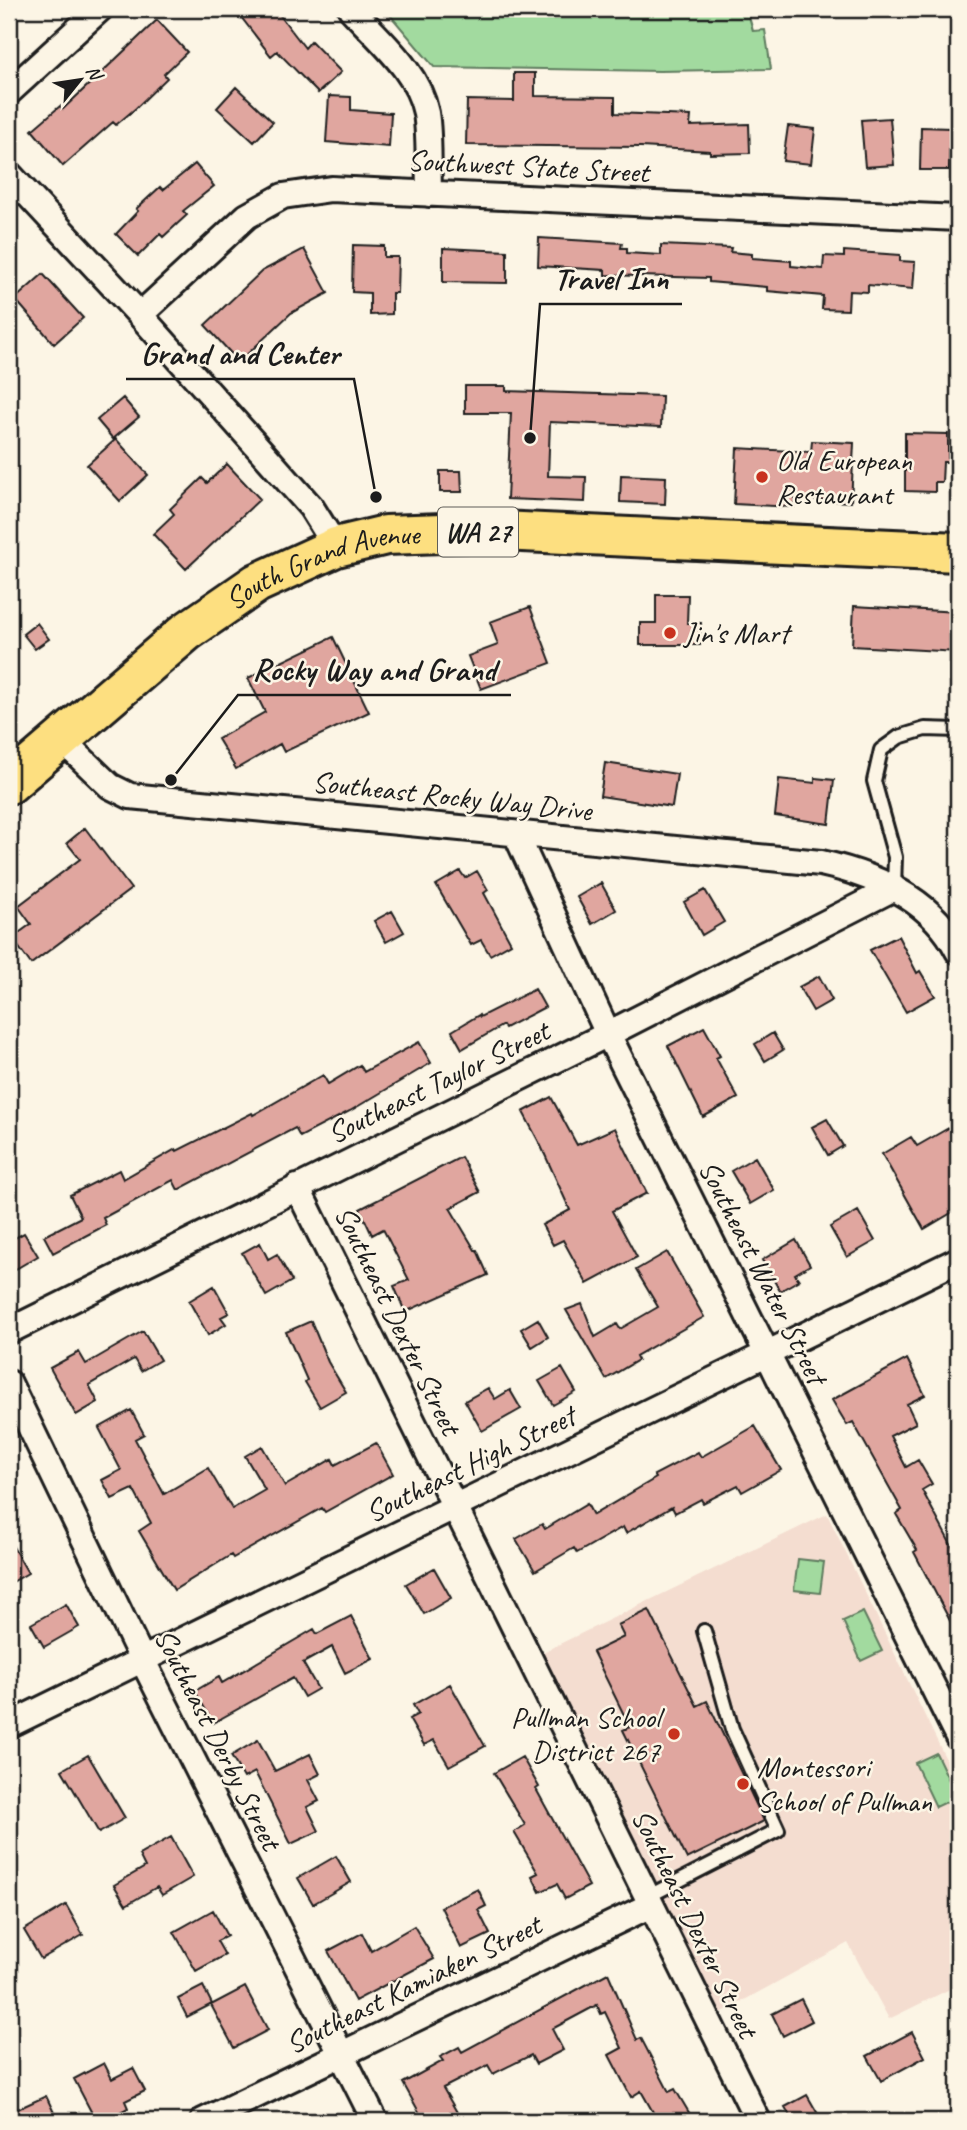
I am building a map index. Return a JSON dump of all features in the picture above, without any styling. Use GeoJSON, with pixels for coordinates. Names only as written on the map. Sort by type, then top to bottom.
{"type":"FeatureCollection","features":[{"type":"Feature","properties":{"kind":"main road","name":"South Grand Avenue"},"geometry":{"type":"LineString","coordinates":[[9,785],[186,632],[257,583],[336,547],[387,535],[500,531],[958,552]]}},
{"type":"Feature","properties":{"kind":"street"},"geometry":{"type":"LineString","coordinates":[[9,92],[100,9]]}},
{"type":"Feature","properties":{"kind":"street"},"geometry":{"type":"LineString","coordinates":[[351,9],[415,83],[426,112],[429,194]]}},
{"type":"Feature","properties":{"kind":"street"},"geometry":{"type":"LineString","coordinates":[[9,174],[140,315],[311,507],[336,547]]}},
{"type":"Feature","properties":{"kind":"street","name":"Southwest State Street"},"geometry":{"type":"LineString","coordinates":[[140,315],[247,216],[283,196],[331,189],[958,218]]}},
{"type":"Feature","properties":{"kind":"street","name":"Southeast Rocky Way Drive"},"geometry":{"type":"LineString","coordinates":[[61,739],[110,786],[130,796],[821,863],[858,871],[894,888],[920,906],[949,933],[958,951]]}},
{"type":"Feature","properties":{"kind":"street","name":"Southeast Water Street"},"geometry":{"type":"LineString","coordinates":[[516,834],[608,1034],[958,1737]]}},
{"type":"Feature","properties":{"kind":"street","name":"Southeast Taylor Street"},"geometry":{"type":"LineString","coordinates":[[9,1331],[608,1034],[894,888]]}},
{"type":"Feature","properties":{"kind":"street","name":"Southeast Dexter Street"},"geometry":{"type":"LineString","coordinates":[[297,1187],[758,2121]]}},
{"type":"Feature","properties":{"kind":"street","name":"Southeast High Street"},"geometry":{"type":"LineString","coordinates":[[9,1725],[958,1260]]}},
{"type":"Feature","properties":{"kind":"street","name":"Southeast Derby Street"},"geometry":{"type":"LineString","coordinates":[[9,1383],[143,1661],[375,2121]]}},
{"type":"Feature","properties":{"kind":"street","name":"Southeast Kamiaken Street"},"geometry":{"type":"LineString","coordinates":[[203,2121],[649,1901]]}},
{"type":"Feature","properties":{"kind":"lane"},"geometry":{"type":"LineString","coordinates":[[894,888],[895,858],[874,781],[881,750],[899,737],[925,729],[958,730]]}},
{"type":"Feature","properties":{"kind":"lane"},"geometry":{"type":"LineString","coordinates":[[649,1901],[778,1830],[732,1729],[704,1630]]}},
{"type":"Feature","properties":{"kind":"shaded area"},"geometry":{"type":"Polygon","coordinates":[[[827,1514],[958,1784],[958,1985],[889,2019],[848,1943],[719,2014],[541,1653],[827,1514]]]}},
{"type":"Feature","properties":{"kind":"green space"},"geometry":{"type":"Polygon","coordinates":[[[385,9],[747,9],[753,31],[765,30],[771,69],[660,71],[434,67],[385,9]]]}},
{"type":"Feature","properties":{"kind":"green space"},"geometry":{"type":"Polygon","coordinates":[[[798,1559],[824,1562],[820,1593],[794,1590],[798,1559]]]}},
{"type":"Feature","properties":{"kind":"green space"},"geometry":{"type":"Polygon","coordinates":[[[863,1612],[882,1651],[861,1661],[843,1621],[863,1612]]]}},
{"type":"Feature","properties":{"kind":"green space"},"geometry":{"type":"Polygon","coordinates":[[[936,1753],[957,1797],[936,1807],[915,1763],[936,1753]]]}},
{"type":"Feature","properties":{"kind":"building"},"geometry":{"type":"Polygon","coordinates":[[[252,9],[275,9],[305,48],[311,41],[341,72],[318,93],[277,51],[271,56],[241,17],[252,9]]]}},
{"type":"Feature","properties":{"kind":"building"},"geometry":{"type":"Polygon","coordinates":[[[157,20],[187,52],[164,74],[167,78],[136,108],[116,125],[113,122],[63,166],[32,130],[60,106],[63,109],[157,20]]]}},
{"type":"Feature","properties":{"kind":"building"},"geometry":{"type":"Polygon","coordinates":[[[514,73],[535,73],[535,96],[615,97],[615,113],[691,116],[690,126],[749,124],[750,153],[710,154],[710,151],[641,147],[466,145],[467,100],[514,101],[514,73]]]}},
{"type":"Feature","properties":{"kind":"building"},"geometry":{"type":"Polygon","coordinates":[[[236,87],[273,122],[254,142],[217,108],[236,87]]]}},
{"type":"Feature","properties":{"kind":"building"},"geometry":{"type":"Polygon","coordinates":[[[329,96],[351,97],[351,110],[391,113],[389,147],[326,142],[329,96]]]}},
{"type":"Feature","properties":{"kind":"building"},"geometry":{"type":"Polygon","coordinates":[[[890,118],[894,165],[865,167],[861,120],[890,118]]]}},
{"type":"Feature","properties":{"kind":"building"},"geometry":{"type":"Polygon","coordinates":[[[788,126],[815,129],[811,164],[783,161],[788,126]]]}},
{"type":"Feature","properties":{"kind":"building"},"geometry":{"type":"Polygon","coordinates":[[[921,127],[950,128],[949,170],[920,170],[921,127]]]}},
{"type":"Feature","properties":{"kind":"building"},"geometry":{"type":"Polygon","coordinates":[[[195,164],[214,186],[183,211],[187,215],[163,237],[160,234],[138,256],[116,234],[138,211],[136,209],[160,187],[163,190],[195,164]]]}},
{"type":"Feature","properties":{"kind":"building"},"geometry":{"type":"Polygon","coordinates":[[[539,238],[622,243],[621,248],[627,248],[627,253],[661,255],[661,245],[731,248],[730,252],[752,254],[752,258],[791,261],[791,266],[823,269],[824,256],[844,257],[844,251],[900,255],[900,261],[915,262],[913,289],[868,285],[868,292],[849,291],[848,310],[822,309],[823,296],[767,291],[767,287],[709,282],[709,278],[605,275],[605,270],[538,266],[539,238]]]}},
{"type":"Feature","properties":{"kind":"building"},"geometry":{"type":"Polygon","coordinates":[[[353,245],[384,246],[384,257],[398,257],[397,293],[392,293],[392,314],[370,315],[370,293],[352,292],[353,245]]]}},
{"type":"Feature","properties":{"kind":"building"},"geometry":{"type":"Polygon","coordinates":[[[443,248],[507,251],[507,283],[443,282],[443,248]]]}},
{"type":"Feature","properties":{"kind":"building"},"geometry":{"type":"Polygon","coordinates":[[[304,249],[328,293],[291,313],[239,362],[205,325],[262,271],[304,249]]]}},
{"type":"Feature","properties":{"kind":"building"},"geometry":{"type":"Polygon","coordinates":[[[43,274],[83,318],[54,344],[15,299],[43,274]]]}},
{"type":"Feature","properties":{"kind":"building"},"geometry":{"type":"Polygon","coordinates":[[[465,386],[506,386],[506,391],[662,396],[661,427],[550,422],[548,476],[586,477],[585,502],[507,499],[511,413],[465,413],[465,386]]]}},
{"type":"Feature","properties":{"kind":"building"},"geometry":{"type":"Polygon","coordinates":[[[123,398],[139,417],[113,439],[97,420],[123,398]]]}},
{"type":"Feature","properties":{"kind":"building"},"geometry":{"type":"Polygon","coordinates":[[[905,433],[948,434],[948,462],[943,462],[942,482],[935,482],[935,492],[905,491],[905,433]]]}},
{"type":"Feature","properties":{"kind":"building"},"geometry":{"type":"Polygon","coordinates":[[[116,439],[148,475],[120,501],[87,465],[116,439]]]}},
{"type":"Feature","properties":{"kind":"building"},"geometry":{"type":"Polygon","coordinates":[[[812,441],[854,443],[851,502],[795,499],[794,507],[734,504],[737,448],[811,452],[812,441]]]}},
{"type":"Feature","properties":{"kind":"building"},"geometry":{"type":"Polygon","coordinates":[[[227,464],[260,499],[186,569],[153,534],[174,514],[170,509],[202,478],[207,483],[227,464]]]}},
{"type":"Feature","properties":{"kind":"building"},"geometry":{"type":"Polygon","coordinates":[[[440,471],[461,471],[462,492],[440,492],[440,471]]]}},
{"type":"Feature","properties":{"kind":"building"},"geometry":{"type":"Polygon","coordinates":[[[621,475],[666,477],[665,504],[620,502],[621,475]]]}},
{"type":"Feature","properties":{"kind":"building"},"geometry":{"type":"Polygon","coordinates":[[[656,595],[688,595],[687,623],[701,623],[700,645],[640,645],[640,623],[656,623],[656,595]]]}},
{"type":"Feature","properties":{"kind":"building"},"geometry":{"type":"Polygon","coordinates":[[[854,606],[958,612],[958,652],[852,646],[854,606]]]}},
{"type":"Feature","properties":{"kind":"building"},"geometry":{"type":"Polygon","coordinates":[[[530,607],[551,663],[481,689],[468,656],[498,645],[490,622],[530,607]]]}},
{"type":"Feature","properties":{"kind":"building"},"geometry":{"type":"Polygon","coordinates":[[[37,623],[49,639],[35,649],[23,634],[37,623]]]}},
{"type":"Feature","properties":{"kind":"building"},"geometry":{"type":"Polygon","coordinates":[[[333,637],[369,712],[284,752],[280,744],[236,769],[218,739],[265,712],[248,678],[333,637]]]}},
{"type":"Feature","properties":{"kind":"building"},"geometry":{"type":"Polygon","coordinates":[[[605,763],[677,774],[672,807],[600,796],[605,763]]]}},
{"type":"Feature","properties":{"kind":"building"},"geometry":{"type":"Polygon","coordinates":[[[815,778],[834,780],[829,824],[775,816],[779,779],[815,783],[815,778]]]}},
{"type":"Feature","properties":{"kind":"building"},"geometry":{"type":"Polygon","coordinates":[[[85,828],[131,889],[31,964],[12,938],[31,924],[18,906],[80,859],[67,843],[85,828]]]}},
{"type":"Feature","properties":{"kind":"building"},"geometry":{"type":"Polygon","coordinates":[[[460,871],[465,878],[477,871],[488,890],[484,893],[511,943],[490,955],[481,940],[471,945],[436,885],[460,871]]]}},
{"type":"Feature","properties":{"kind":"building"},"geometry":{"type":"Polygon","coordinates":[[[601,883],[616,910],[592,924],[577,897],[601,883]]]}},
{"type":"Feature","properties":{"kind":"building"},"geometry":{"type":"Polygon","coordinates":[[[705,890],[724,922],[702,935],[684,902],[705,890]]]}},
{"type":"Feature","properties":{"kind":"building"},"geometry":{"type":"Polygon","coordinates":[[[392,911],[404,932],[386,942],[374,921],[392,911]]]}},
{"type":"Feature","properties":{"kind":"building"},"geometry":{"type":"Polygon","coordinates":[[[898,936],[917,973],[920,971],[935,996],[906,1012],[870,950],[898,936]]]}},
{"type":"Feature","properties":{"kind":"building"},"geometry":{"type":"Polygon","coordinates":[[[819,976],[832,1000],[813,1011],[799,987],[819,976]]]}},
{"type":"Feature","properties":{"kind":"building"},"geometry":{"type":"Polygon","coordinates":[[[535,989],[545,1007],[505,1028],[503,1025],[462,1049],[452,1031],[535,989]]]}},
{"type":"Feature","properties":{"kind":"building"},"geometry":{"type":"Polygon","coordinates":[[[704,1027],[720,1056],[716,1058],[738,1098],[703,1117],[668,1046],[704,1027]]]}},
{"type":"Feature","properties":{"kind":"building"},"geometry":{"type":"Polygon","coordinates":[[[773,1033],[783,1050],[765,1061],[755,1044],[773,1033]]]}},
{"type":"Feature","properties":{"kind":"building"},"geometry":{"type":"Polygon","coordinates":[[[419,1042],[431,1063],[350,1111],[300,1137],[295,1128],[178,1190],[173,1180],[103,1218],[106,1225],[53,1253],[44,1236],[81,1217],[70,1195],[119,1170],[123,1179],[176,1149],[177,1151],[252,1113],[253,1115],[323,1075],[328,1084],[360,1065],[364,1072],[419,1042]]]}},
{"type":"Feature","properties":{"kind":"building"},"geometry":{"type":"Polygon","coordinates":[[[551,1097],[577,1145],[615,1128],[647,1193],[612,1211],[637,1257],[587,1284],[563,1240],[553,1245],[542,1225],[570,1210],[523,1112],[551,1097]]]}},
{"type":"Feature","properties":{"kind":"building"},"geometry":{"type":"Polygon","coordinates":[[[827,1119],[843,1146],[828,1155],[812,1127],[827,1119]]]}},
{"type":"Feature","properties":{"kind":"building"},"geometry":{"type":"Polygon","coordinates":[[[952,1126],[958,1137],[958,1209],[924,1229],[882,1154],[911,1137],[917,1146],[952,1126]]]}},
{"type":"Feature","properties":{"kind":"building"},"geometry":{"type":"Polygon","coordinates":[[[461,1157],[480,1192],[450,1208],[477,1250],[488,1275],[405,1312],[394,1286],[409,1280],[383,1229],[372,1235],[360,1209],[461,1157]]]}},
{"type":"Feature","properties":{"kind":"building"},"geometry":{"type":"Polygon","coordinates":[[[755,1157],[774,1190],[750,1204],[731,1171],[755,1157]]]}},
{"type":"Feature","properties":{"kind":"building"},"geometry":{"type":"Polygon","coordinates":[[[858,1211],[875,1241],[847,1257],[830,1227],[858,1211]]]}},
{"type":"Feature","properties":{"kind":"building"},"geometry":{"type":"Polygon","coordinates":[[[24,1233],[38,1256],[9,1273],[9,1241],[24,1233]]]}},
{"type":"Feature","properties":{"kind":"building"},"geometry":{"type":"Polygon","coordinates":[[[796,1240],[810,1265],[795,1274],[799,1280],[780,1291],[762,1260],[796,1240]]]}},
{"type":"Feature","properties":{"kind":"building"},"geometry":{"type":"Polygon","coordinates":[[[260,1243],[268,1259],[277,1254],[292,1281],[266,1296],[242,1253],[260,1243]]]}},
{"type":"Feature","properties":{"kind":"building"},"geometry":{"type":"Polygon","coordinates":[[[667,1252],[704,1317],[636,1356],[638,1360],[606,1379],[566,1310],[582,1304],[595,1337],[617,1324],[620,1329],[658,1307],[636,1270],[667,1252]]]}},
{"type":"Feature","properties":{"kind":"building"},"geometry":{"type":"Polygon","coordinates":[[[214,1286],[229,1313],[221,1317],[226,1324],[208,1335],[189,1301],[214,1286]]]}},
{"type":"Feature","properties":{"kind":"building"},"geometry":{"type":"Polygon","coordinates":[[[538,1319],[548,1337],[532,1347],[521,1329],[538,1319]]]}},
{"type":"Feature","properties":{"kind":"building"},"geometry":{"type":"Polygon","coordinates":[[[311,1321],[328,1362],[346,1392],[320,1407],[305,1382],[307,1380],[286,1332],[311,1321]]]}},
{"type":"Feature","properties":{"kind":"building"},"geometry":{"type":"Polygon","coordinates":[[[143,1331],[160,1360],[141,1371],[134,1359],[89,1385],[98,1402],[76,1415],[50,1368],[79,1352],[86,1364],[143,1331]]]}},
{"type":"Feature","properties":{"kind":"building"},"geometry":{"type":"Polygon","coordinates":[[[907,1359],[925,1395],[907,1404],[916,1423],[890,1436],[906,1467],[918,1460],[932,1484],[922,1490],[958,1558],[958,1636],[914,1552],[917,1550],[896,1514],[902,1510],[853,1422],[847,1425],[832,1400],[907,1359]]]}},
{"type":"Feature","properties":{"kind":"building"},"geometry":{"type":"Polygon","coordinates":[[[562,1368],[576,1392],[553,1405],[539,1381],[562,1368]]]}},
{"type":"Feature","properties":{"kind":"building"},"geometry":{"type":"Polygon","coordinates":[[[488,1388],[495,1399],[510,1390],[521,1409],[482,1431],[465,1401],[488,1388]]]}},
{"type":"Feature","properties":{"kind":"building"},"geometry":{"type":"Polygon","coordinates":[[[131,1410],[144,1434],[135,1439],[164,1494],[208,1468],[232,1509],[265,1490],[245,1456],[262,1446],[285,1486],[332,1459],[335,1465],[376,1443],[393,1474],[325,1512],[322,1508],[233,1558],[231,1555],[174,1590],[139,1531],[151,1523],[133,1489],[112,1499],[102,1480],[121,1470],[99,1428],[131,1410]]]}},
{"type":"Feature","properties":{"kind":"building"},"geometry":{"type":"Polygon","coordinates":[[[755,1426],[781,1470],[742,1492],[738,1485],[703,1503],[701,1499],[675,1513],[672,1507],[626,1533],[623,1527],[577,1553],[574,1548],[535,1571],[516,1539],[542,1524],[545,1529],[587,1504],[593,1515],[656,1478],[654,1475],[698,1452],[701,1457],[755,1426]]]}},
{"type":"Feature","properties":{"kind":"building"},"geometry":{"type":"Polygon","coordinates":[[[9,1540],[28,1573],[9,1584],[9,1540]]]}},
{"type":"Feature","properties":{"kind":"building"},"geometry":{"type":"Polygon","coordinates":[[[434,1568],[451,1598],[424,1614],[406,1584],[434,1568]]]}},
{"type":"Feature","properties":{"kind":"building"},"geometry":{"type":"Polygon","coordinates":[[[66,1604],[79,1627],[44,1647],[31,1624],[66,1604]]]}},
{"type":"Feature","properties":{"kind":"building","name":"Pullman School District 267"},"geometry":{"type":"Polygon","coordinates":[[[649,1610],[697,1706],[707,1701],[764,1821],[687,1859],[623,1730],[630,1727],[593,1652],[624,1637],[618,1625],[649,1610]]]}},
{"type":"Feature","properties":{"kind":"building"},"geometry":{"type":"Polygon","coordinates":[[[351,1616],[373,1659],[345,1673],[332,1647],[303,1663],[318,1689],[304,1697],[293,1678],[213,1723],[195,1691],[219,1677],[222,1683],[314,1629],[317,1634],[351,1616]]]}},
{"type":"Feature","properties":{"kind":"building"},"geometry":{"type":"Polygon","coordinates":[[[450,1684],[485,1746],[449,1766],[434,1740],[424,1745],[409,1719],[418,1714],[413,1705],[450,1684]]]}},
{"type":"Feature","properties":{"kind":"building"},"geometry":{"type":"Polygon","coordinates":[[[258,1740],[275,1771],[310,1754],[320,1774],[308,1780],[319,1801],[307,1807],[319,1831],[291,1844],[255,1772],[244,1778],[231,1756],[258,1740]]]}},
{"type":"Feature","properties":{"kind":"building"},"geometry":{"type":"Polygon","coordinates":[[[88,1755],[125,1818],[99,1833],[62,1770],[88,1755]]]}},
{"type":"Feature","properties":{"kind":"building"},"geometry":{"type":"Polygon","coordinates":[[[522,1757],[539,1787],[536,1789],[589,1886],[565,1899],[557,1884],[540,1892],[532,1876],[538,1873],[514,1832],[525,1825],[494,1773],[522,1757]]]}},
{"type":"Feature","properties":{"kind":"building"},"geometry":{"type":"Polygon","coordinates":[[[171,1837],[193,1877],[162,1895],[157,1887],[126,1905],[114,1885],[145,1867],[139,1855],[171,1837]]]}},
{"type":"Feature","properties":{"kind":"building"},"geometry":{"type":"Polygon","coordinates":[[[336,1856],[351,1882],[313,1904],[298,1878],[336,1856]]]}},
{"type":"Feature","properties":{"kind":"building"},"geometry":{"type":"Polygon","coordinates":[[[478,1889],[486,1906],[478,1910],[490,1934],[461,1948],[441,1907],[478,1889]]]}},
{"type":"Feature","properties":{"kind":"building"},"geometry":{"type":"Polygon","coordinates":[[[66,1905],[83,1935],[41,1959],[24,1930],[66,1905]]]}},
{"type":"Feature","properties":{"kind":"building"},"geometry":{"type":"Polygon","coordinates":[[[213,1910],[227,1936],[217,1941],[225,1955],[196,1971],[174,1932],[213,1910]]]}},
{"type":"Feature","properties":{"kind":"building"},"geometry":{"type":"Polygon","coordinates":[[[414,1926],[434,1959],[355,2001],[328,1951],[362,1933],[371,1951],[414,1926]]]}},
{"type":"Feature","properties":{"kind":"building"},"geometry":{"type":"Polygon","coordinates":[[[608,1973],[637,2040],[641,2038],[669,2092],[675,2089],[694,2121],[658,2121],[641,2091],[631,2097],[609,2055],[622,2048],[605,2012],[601,2014],[597,2005],[552,2029],[563,2050],[536,2064],[531,2055],[493,2074],[488,2065],[443,2088],[462,2121],[424,2121],[403,2083],[443,2061],[440,2057],[459,2047],[462,2052],[608,1973]]]}},
{"type":"Feature","properties":{"kind":"building"},"geometry":{"type":"Polygon","coordinates":[[[203,1986],[212,2004],[187,2017],[178,1999],[203,1986]]]}},
{"type":"Feature","properties":{"kind":"building"},"geometry":{"type":"Polygon","coordinates":[[[245,1987],[268,2030],[234,2048],[211,2005],[245,1987]]]}},
{"type":"Feature","properties":{"kind":"building"},"geometry":{"type":"Polygon","coordinates":[[[801,1999],[812,2021],[783,2036],[772,2014],[801,1999]]]}},
{"type":"Feature","properties":{"kind":"building"},"geometry":{"type":"Polygon","coordinates":[[[912,2032],[925,2057],[881,2081],[867,2056],[912,2032]]]}},
{"type":"Feature","properties":{"kind":"building"},"geometry":{"type":"Polygon","coordinates":[[[104,2063],[112,2079],[133,2068],[145,2091],[125,2101],[128,2108],[103,2121],[96,2121],[74,2079],[104,2063]]]}},
{"type":"Feature","properties":{"kind":"building"},"geometry":{"type":"Polygon","coordinates":[[[807,2095],[822,2121],[793,2121],[785,2107],[807,2095]]]}},
{"type":"Feature","properties":{"kind":"building"},"geometry":{"type":"Polygon","coordinates":[[[46,2096],[58,2121],[9,2121],[9,2113],[46,2096]]]}},
{"type":"Feature","properties":{"kind":"place","name":"Travel Inn"},"geometry":{"type":"Point","coordinates":[530,438]}},
{"type":"Feature","properties":{"kind":"place","name":"Old European Restaurant"},"geometry":{"type":"Point","coordinates":[762,477]}},
{"type":"Feature","properties":{"kind":"place","name":"Grand and Center"},"geometry":{"type":"Point","coordinates":[376,497]}},
{"type":"Feature","properties":{"kind":"place","name":"Jin's Mart"},"geometry":{"type":"Point","coordinates":[670,633]}},
{"type":"Feature","properties":{"kind":"place","name":"Rocky Way and Grand"},"geometry":{"type":"Point","coordinates":[171,780]}},
{"type":"Feature","properties":{"kind":"place","name":"Pullman School District 267"},"geometry":{"type":"Point","coordinates":[674,1734]}},
{"type":"Feature","properties":{"kind":"place","name":"Montessori School of Pullman"},"geometry":{"type":"Point","coordinates":[743,1784]}}]}
